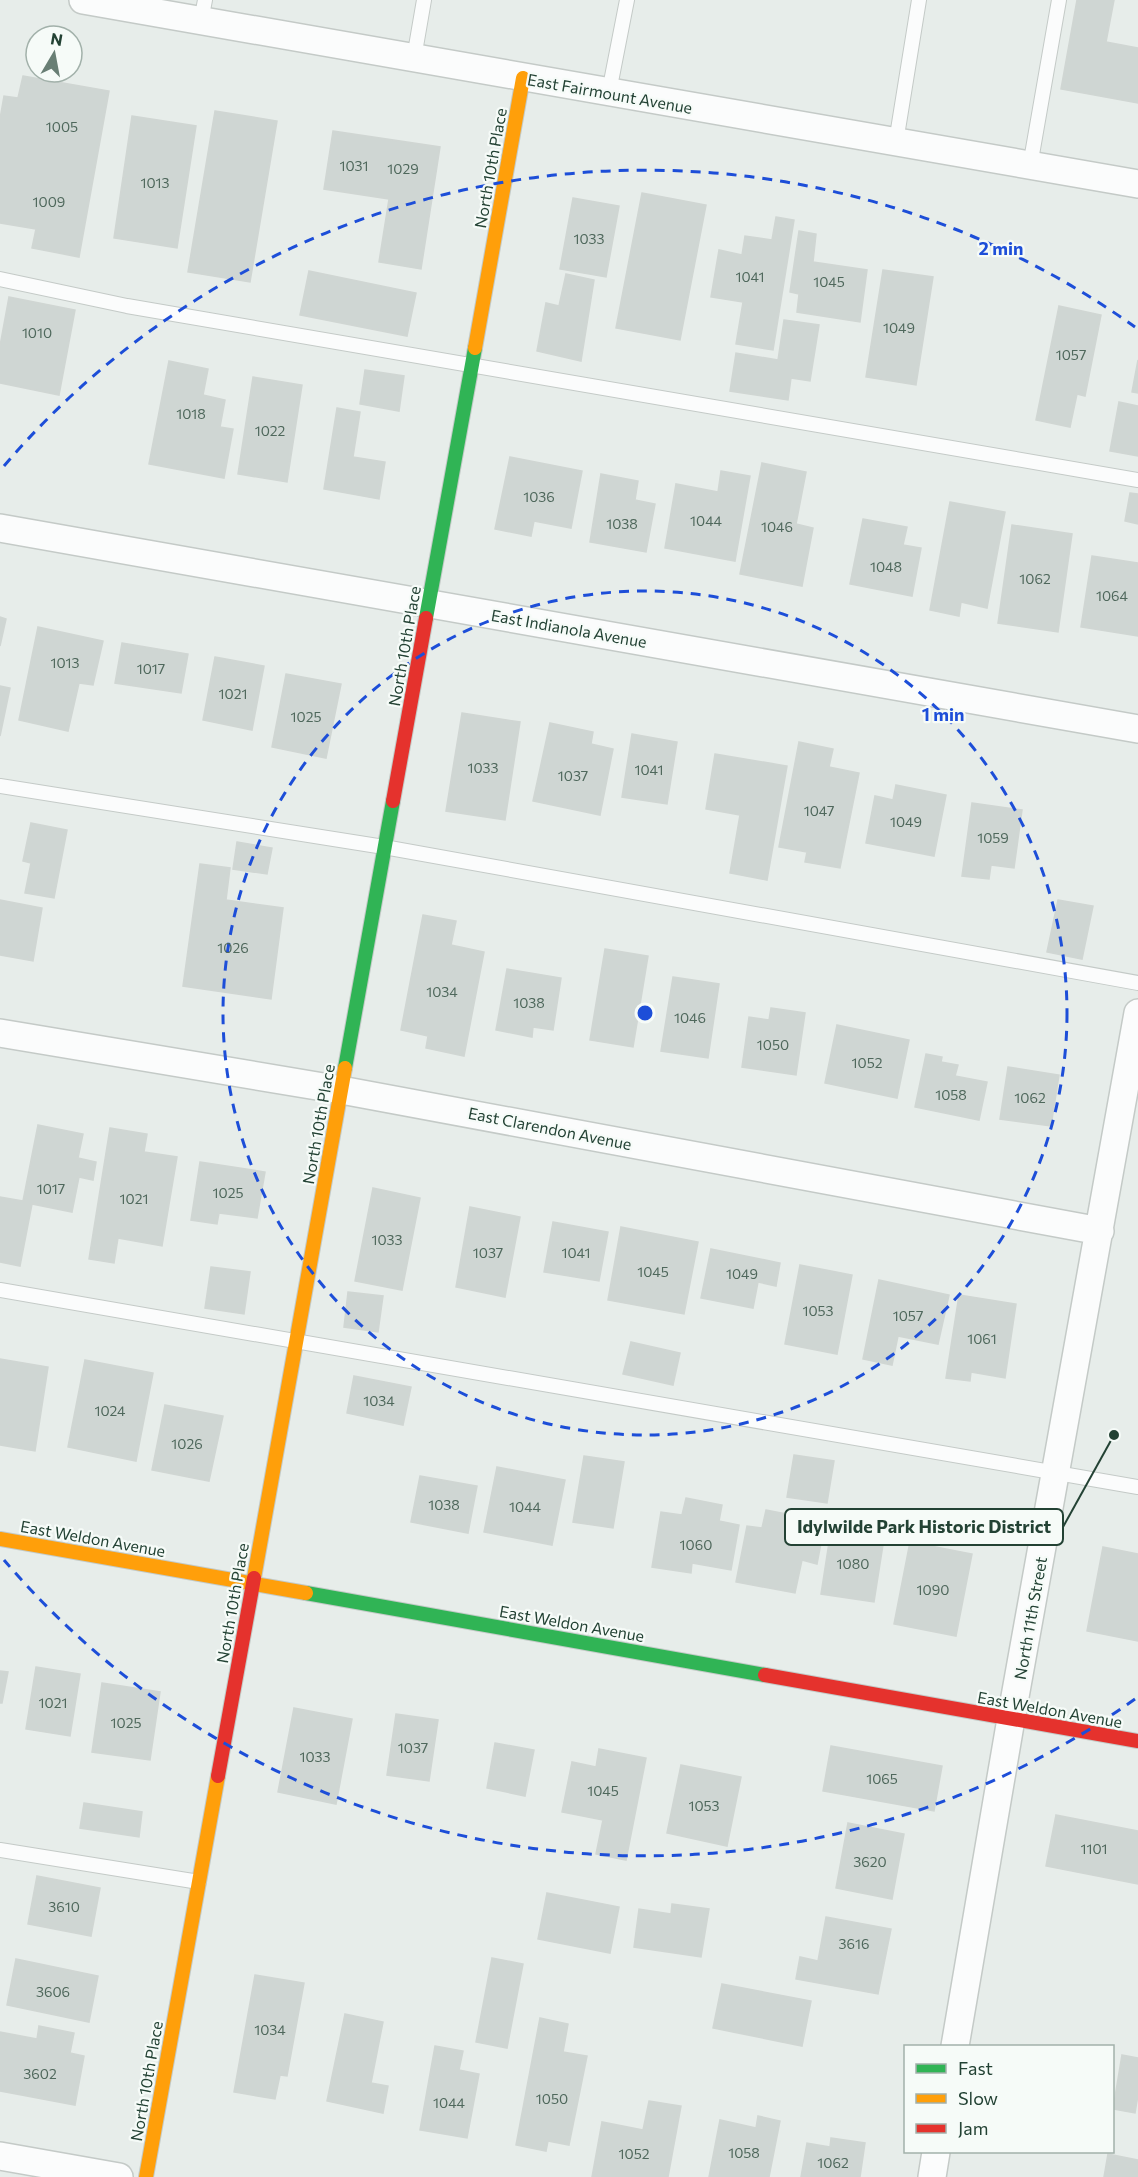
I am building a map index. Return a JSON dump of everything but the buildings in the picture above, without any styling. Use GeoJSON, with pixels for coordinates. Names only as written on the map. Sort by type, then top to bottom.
{"type":"FeatureCollection","features":[{"type":"Feature","properties":{"kind":"street","name":"East Fairmount Avenue"},"geometry":{"type":"LineString","coordinates":[[83,0],[203,10],[414,58],[1138,184]]}},
{"type":"Feature","properties":{"kind":"street","name":"North 10th Place"},"geometry":{"type":"LineString","coordinates":[[146,2177],[523,78]]}},
{"type":"Feature","properties":{"kind":"street","name":"East Indianola Avenue"},"geometry":{"type":"LineString","coordinates":[[0,528],[1138,729]]}},
{"type":"Feature","properties":{"kind":"street","name":"North 11th Street"},"geometry":{"type":"LineString","coordinates":[[954,2045],[1138,1013]]}},
{"type":"Feature","properties":{"kind":"street","name":"East Clarendon Avenue"},"geometry":{"type":"LineString","coordinates":[[0,1033],[341,1090],[1100,1230]]}},
{"type":"Feature","properties":{"kind":"street","name":"East Weldon Avenue"},"geometry":{"type":"LineString","coordinates":[[0,1539],[1138,1741]]}},
{"type":"Feature","properties":{"kind":"street"},"geometry":{"type":"LineString","coordinates":[[932,2177],[936,2153]]}},
{"type":"Feature","properties":{"kind":"street"},"geometry":{"type":"LineString","coordinates":[[0,2156],[119,2177]]}},
{"type":"Feature","properties":{"kind":"lane"},"geometry":{"type":"LineString","coordinates":[[414,58],[424,0]]}},
{"type":"Feature","properties":{"kind":"lane"},"geometry":{"type":"LineString","coordinates":[[609,92],[627,0]]}},
{"type":"Feature","properties":{"kind":"lane"},"geometry":{"type":"LineString","coordinates":[[896,142],[919,0]]}},
{"type":"Feature","properties":{"kind":"lane"},"geometry":{"type":"LineString","coordinates":[[1030,166],[1059,0]]}},
{"type":"Feature","properties":{"kind":"lane"},"geometry":{"type":"LineString","coordinates":[[0,279],[127,306],[1138,480]]}},
{"type":"Feature","properties":{"kind":"lane"},"geometry":{"type":"LineString","coordinates":[[0,786],[384,847],[1138,983]]}},
{"type":"Feature","properties":{"kind":"lane"},"geometry":{"type":"LineString","coordinates":[[0,1290],[1138,1487]]}},
{"type":"Feature","properties":{"kind":"lane"},"geometry":{"type":"LineString","coordinates":[[0,1850],[199,1882]]}},
{"type":"Feature","properties":{"kind":"traffic: fast"},"geometry":{"type":"LineString","coordinates":[[426,618],[475,348]]}},
{"type":"Feature","properties":{"kind":"traffic: fast"},"geometry":{"type":"LineString","coordinates":[[345,1068],[393,801]]}},
{"type":"Feature","properties":{"kind":"traffic: fast"},"geometry":{"type":"LineString","coordinates":[[306,1593],[765,1675]]}},
{"type":"Feature","properties":{"kind":"traffic: slow"},"geometry":{"type":"LineString","coordinates":[[475,348],[523,78]]}},
{"type":"Feature","properties":{"kind":"traffic: slow"},"geometry":{"type":"LineString","coordinates":[[254,1578],[345,1068]]}},
{"type":"Feature","properties":{"kind":"traffic: slow"},"geometry":{"type":"LineString","coordinates":[[0,1539],[306,1593]]}},
{"type":"Feature","properties":{"kind":"traffic: slow"},"geometry":{"type":"LineString","coordinates":[[146,2177],[218,1776]]}},
{"type":"Feature","properties":{"kind":"traffic: jam"},"geometry":{"type":"LineString","coordinates":[[393,801],[426,618]]}},
{"type":"Feature","properties":{"kind":"traffic: jam"},"geometry":{"type":"LineString","coordinates":[[218,1776],[254,1578]]}},
{"type":"Feature","properties":{"kind":"traffic: jam"},"geometry":{"type":"LineString","coordinates":[[765,1675],[1138,1741]]}},
{"type":"Feature","properties":{"kind":"place","name":"Idylwilde Park Historic District"},"geometry":{"type":"Point","coordinates":[1114,1435]}}]}
